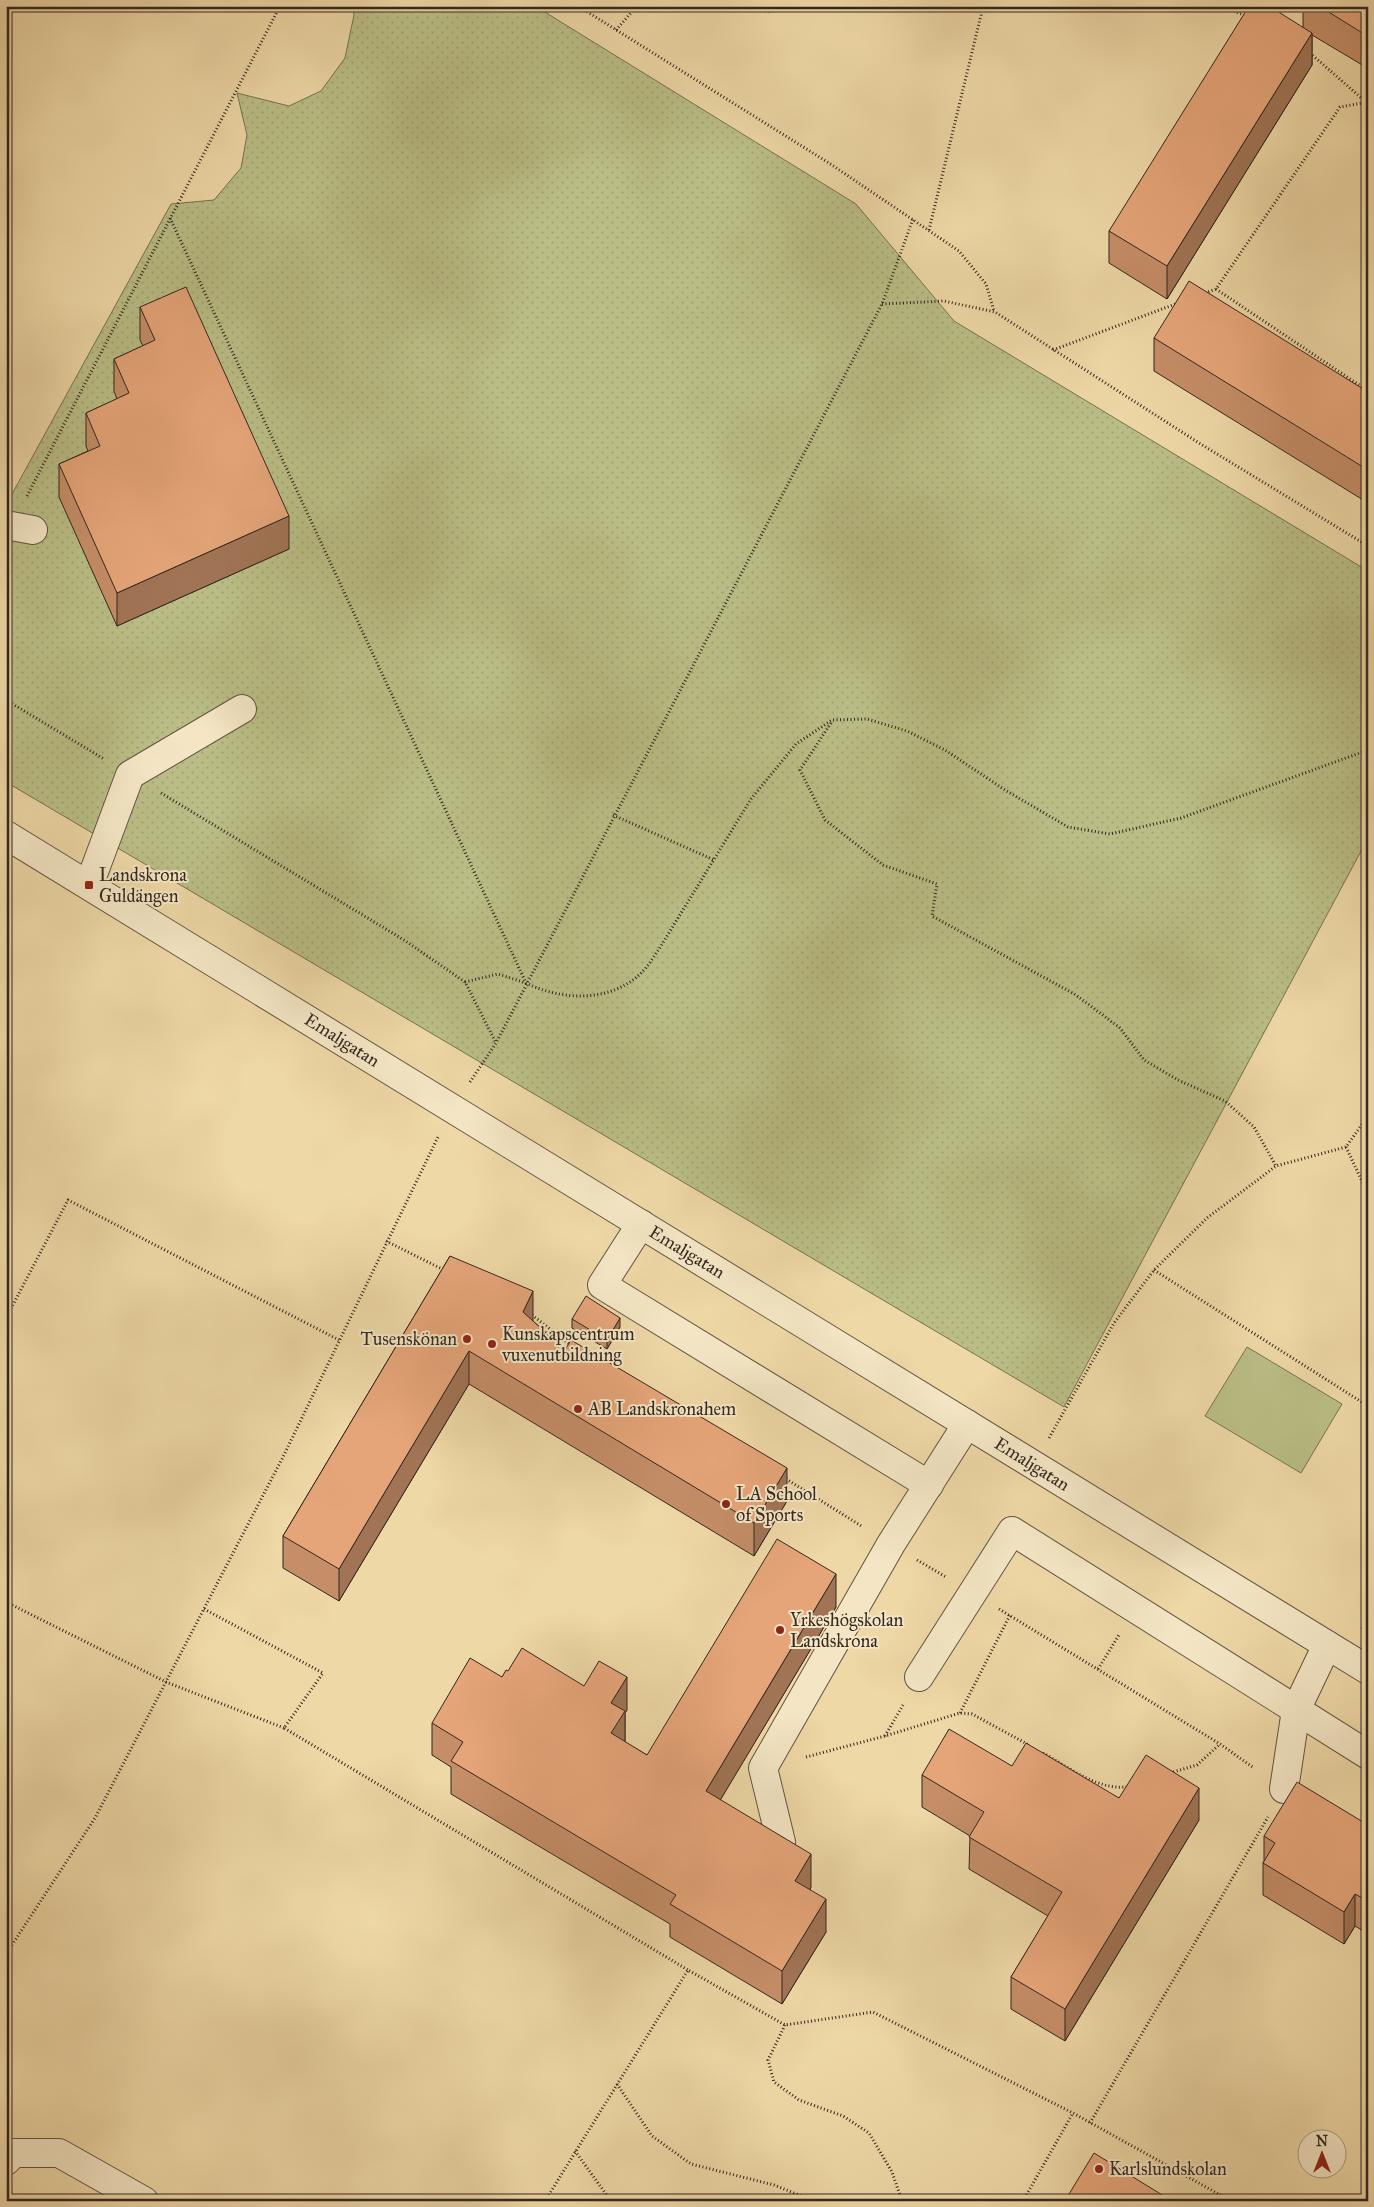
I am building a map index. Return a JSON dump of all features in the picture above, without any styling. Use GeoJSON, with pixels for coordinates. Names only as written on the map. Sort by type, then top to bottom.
{"type":"FeatureCollection","features":[{"type":"Feature","properties":{"kind":"street"},"geometry":{"type":"LineString","coordinates":[[89,885],[130,775],[242,709]]}},
{"type":"Feature","properties":{"kind":"street","name":"Emaljgatan"},"geometry":{"type":"LineString","coordinates":[[6,835],[1368,1670]]}},
{"type":"Feature","properties":{"kind":"street"},"geometry":{"type":"LineString","coordinates":[[641,1224],[602,1285],[929,1485]]}},
{"type":"Feature","properties":{"kind":"street"},"geometry":{"type":"LineString","coordinates":[[781,1842],[762,1768],[891,1544],[967,1424]]}},
{"type":"Feature","properties":{"kind":"street"},"geometry":{"type":"LineString","coordinates":[[919,1677],[1012,1532],[1368,1756]]}},
{"type":"Feature","properties":{"kind":"street"},"geometry":{"type":"LineString","coordinates":[[1284,1789],[1296,1710],[1327,1645]]}},
{"type":"Feature","properties":{"kind":"street"},"geometry":{"type":"LineString","coordinates":[[6,2161],[14,2153],[59,2153],[144,2201]]}},
{"type":"Feature","properties":{"kind":"path"},"geometry":{"type":"LineString","coordinates":[[17,527],[170,218],[280,6]]}},
{"type":"Feature","properties":{"kind":"path"},"geometry":{"type":"LineString","coordinates":[[578,6],[832,164],[959,251],[986,284],[995,312]]}},
{"type":"Feature","properties":{"kind":"path"},"geometry":{"type":"LineString","coordinates":[[616,30],[637,6]]}},
{"type":"Feature","properties":{"kind":"path"},"geometry":{"type":"LineString","coordinates":[[756,6],[766,12],[799,6]]}},
{"type":"Feature","properties":{"kind":"path"},"geometry":{"type":"LineString","coordinates":[[929,230],[981,15],[979,6]]}},
{"type":"Feature","properties":{"kind":"path"},"geometry":{"type":"LineString","coordinates":[[1217,6],[1253,18]]}},
{"type":"Feature","properties":{"kind":"path"},"geometry":{"type":"LineString","coordinates":[[1309,52],[1368,102]]}},
{"type":"Feature","properties":{"kind":"path"},"geometry":{"type":"LineString","coordinates":[[1198,296],[1216,289],[1340,107],[1368,102]]}},
{"type":"Feature","properties":{"kind":"path"},"geometry":{"type":"LineString","coordinates":[[170,218],[526,983]]}},
{"type":"Feature","properties":{"kind":"path"},"geometry":{"type":"LineString","coordinates":[[1216,289],[1368,391]]}},
{"type":"Feature","properties":{"kind":"path"},"geometry":{"type":"LineString","coordinates":[[882,304],[944,301],[995,312],[1052,350],[1368,546]]}},
{"type":"Feature","properties":{"kind":"path"},"geometry":{"type":"LineString","coordinates":[[1052,350],[1180,303]]}},
{"type":"Feature","properties":{"kind":"path"},"geometry":{"type":"LineString","coordinates":[[6,700],[404,940],[465,982],[496,1043]]}},
{"type":"Feature","properties":{"kind":"path"},"geometry":{"type":"LineString","coordinates":[[465,982],[498,974],[526,983],[544,992],[583,997],[617,990],[643,972],[751,799],[796,744],[832,720],[867,719],[907,731],[946,750],[1005,790],[1068,827],[1110,834],[1182,818],[1368,750]]}},
{"type":"Feature","properties":{"kind":"path"},"geometry":{"type":"LineString","coordinates":[[832,720],[800,770],[825,820],[883,865],[938,884],[932,916],[1076,995],[1120,1028],[1144,1060],[1178,1080],[1225,1101],[1254,1127],[1276,1166]]}},
{"type":"Feature","properties":{"kind":"path"},"geometry":{"type":"LineString","coordinates":[[614,815],[714,860]]}},
{"type":"Feature","properties":{"kind":"path"},"geometry":{"type":"LineString","coordinates":[[1034,1465],[1114,1323],[1154,1270],[1207,1218],[1276,1166],[1346,1147],[1368,1116]]}},
{"type":"Feature","properties":{"kind":"path"},"geometry":{"type":"LineString","coordinates":[[1346,1147],[1368,1194]]}},
{"type":"Feature","properties":{"kind":"path"},"geometry":{"type":"LineString","coordinates":[[6,1318],[68,1200],[339,1340]]}},
{"type":"Feature","properties":{"kind":"path"},"geometry":{"type":"LineString","coordinates":[[386,1241],[454,1275]]}},
{"type":"Feature","properties":{"kind":"path"},"geometry":{"type":"LineString","coordinates":[[1154,1270],[1368,1406]]}},
{"type":"Feature","properties":{"kind":"path"},"geometry":{"type":"LineString","coordinates":[[530,1314],[580,1351]]}},
{"type":"Feature","properties":{"kind":"path"},"geometry":{"type":"LineString","coordinates":[[782,1477],[951,1580]]}},
{"type":"Feature","properties":{"kind":"path"},"geometry":{"type":"LineString","coordinates":[[6,1602],[166,1682],[284,1728],[688,1970],[786,2025],[873,2012],[1073,2113],[1231,2201]]}},
{"type":"Feature","properties":{"kind":"path"},"geometry":{"type":"LineString","coordinates":[[993,1605],[1220,1744],[1284,1789],[1090,2123]]}},
{"type":"Feature","properties":{"kind":"path"},"geometry":{"type":"LineString","coordinates":[[1098,1669],[1134,1608]]}},
{"type":"Feature","properties":{"kind":"path"},"geometry":{"type":"LineString","coordinates":[[204,1610],[323,1673],[284,1728]]}},
{"type":"Feature","properties":{"kind":"path"},"geometry":{"type":"LineString","coordinates":[[960,1714],[1010,1615]]}},
{"type":"Feature","properties":{"kind":"path"},"geometry":{"type":"LineString","coordinates":[[1362,1629],[1368,1621]]}},
{"type":"Feature","properties":{"kind":"path"},"geometry":{"type":"LineString","coordinates":[[885,1736],[919,1677]]}},
{"type":"Feature","properties":{"kind":"path"},"geometry":{"type":"LineString","coordinates":[[762,1768],[960,1714],[972,1714],[1032,1747]]}},
{"type":"Feature","properties":{"kind":"path"},"geometry":{"type":"LineString","coordinates":[[1168,1773],[1197,1765],[1220,1744]]}},
{"type":"Feature","properties":{"kind":"path"},"geometry":{"type":"LineString","coordinates":[[1041,1752],[1101,1785],[1112,1787],[1136,1784]]}},
{"type":"Feature","properties":{"kind":"path"},"geometry":{"type":"LineString","coordinates":[[545,2201],[688,1970]]}},
{"type":"Feature","properties":{"kind":"path"},"geometry":{"type":"LineString","coordinates":[[786,2025],[768,2060],[774,2082],[799,2100],[843,2116],[869,2134],[892,2172],[902,2201]]}},
{"type":"Feature","properties":{"kind":"path"},"geometry":{"type":"LineString","coordinates":[[618,2084],[652,2136],[690,2164],[774,2185],[804,2197],[806,2201]]}},
{"type":"Feature","properties":{"kind":"path"},"geometry":{"type":"LineString","coordinates":[[1023,2201],[1073,2113]]}},
{"type":"Feature","properties":{"kind":"path"},"geometry":{"type":"LineString","coordinates":[[575,2151],[611,2201]]}},
{"type":"Feature","properties":{"kind":"green space"},"geometry":{"type":"Polygon","coordinates":[[[352,6],[535,6],[856,204],[954,321],[1368,571],[1368,838],[1064,1407],[6,782],[6,505],[171,204],[214,200],[241,168],[247,135],[237,93],[289,106],[321,91],[345,58],[354,15],[352,6]]]}},
{"type":"Feature","properties":{"kind":"green space"},"geometry":{"type":"Polygon","coordinates":[[[1247,1347],[1342,1404],[1301,1473],[1205,1416],[1247,1347]]]}},
{"type":"Feature","properties":{"kind":"building"},"geometry":{"type":"Polygon","coordinates":[[[1249,6],[1269,6],[1312,33],[1167,266],[1109,231],[1249,6]]]}},
{"type":"Feature","properties":{"kind":"building"},"geometry":{"type":"Polygon","coordinates":[[[1319,6],[1368,6],[1368,27],[1364,34],[1319,6]]]}},
{"type":"Feature","properties":{"kind":"building"},"geometry":{"type":"Polygon","coordinates":[[[1189,281],[1368,392],[1368,470],[1154,338],[1189,281]]]}},
{"type":"Feature","properties":{"kind":"building"},"geometry":{"type":"Polygon","coordinates":[[[186,287],[289,516],[117,593],[59,464],[100,446],[86,413],[129,393],[114,359],[155,340],[140,307],[186,287]]]}},
{"type":"Feature","properties":{"kind":"building"},"geometry":{"type":"Polygon","coordinates":[[[450,1256],[533,1291],[523,1312],[565,1350],[571,1340],[787,1468],[754,1523],[469,1351],[339,1569],[283,1536],[450,1256]]]}},
{"type":"Feature","properties":{"kind":"building"},"geometry":{"type":"Polygon","coordinates":[[[586,1296],[620,1318],[607,1340],[572,1319],[586,1296]]]}},
{"type":"Feature","properties":{"kind":"building"},"geometry":{"type":"Polygon","coordinates":[[[777,1539],[836,1574],[706,1791],[811,1854],[795,1881],[826,1899],[782,1971],[670,1904],[676,1895],[451,1761],[463,1742],[432,1723],[470,1658],[502,1677],[506,1670],[508,1671],[522,1648],[584,1686],[599,1661],[627,1677],[611,1703],[625,1711],[611,1733],[647,1755],[777,1539]]]}},
{"type":"Feature","properties":{"kind":"building"},"geometry":{"type":"Polygon","coordinates":[[[949,1729],[1012,1766],[1026,1743],[1119,1798],[1146,1755],[1199,1788],[1065,2009],[1011,1977],[1062,1892],[969,1837],[984,1812],[922,1775],[949,1729]]]}},
{"type":"Feature","properties":{"kind":"building"},"geometry":{"type":"Polygon","coordinates":[[[1297,1782],[1368,1825],[1368,1901],[1355,1894],[1344,1912],[1263,1863],[1275,1843],[1264,1836],[1297,1782]]]}},
{"type":"Feature","properties":{"kind":"building"},"geometry":{"type":"Polygon","coordinates":[[[1094,2153],[1172,2201],[1069,2201],[1066,2199],[1094,2153]]]}},
{"type":"Feature","properties":{"kind":"place","name":"Landskrona Guldängen"},"geometry":{"type":"Point","coordinates":[89,885]}},
{"type":"Feature","properties":{"kind":"place","name":"Tusenskönan"},"geometry":{"type":"Point","coordinates":[467,1339]}},
{"type":"Feature","properties":{"kind":"place","name":"Kunskapscentrum vuxenutbildning"},"geometry":{"type":"Point","coordinates":[492,1344]}},
{"type":"Feature","properties":{"kind":"place","name":"AB Landskronahem"},"geometry":{"type":"Point","coordinates":[578,1409]}},
{"type":"Feature","properties":{"kind":"place","name":"LA School of Sports"},"geometry":{"type":"Point","coordinates":[726,1504]}},
{"type":"Feature","properties":{"kind":"place","name":"Yrkeshögskolan Landskrona"},"geometry":{"type":"Point","coordinates":[780,1630]}},
{"type":"Feature","properties":{"kind":"place","name":"Karlslundskolan"},"geometry":{"type":"Point","coordinates":[1099,2169]}}]}
